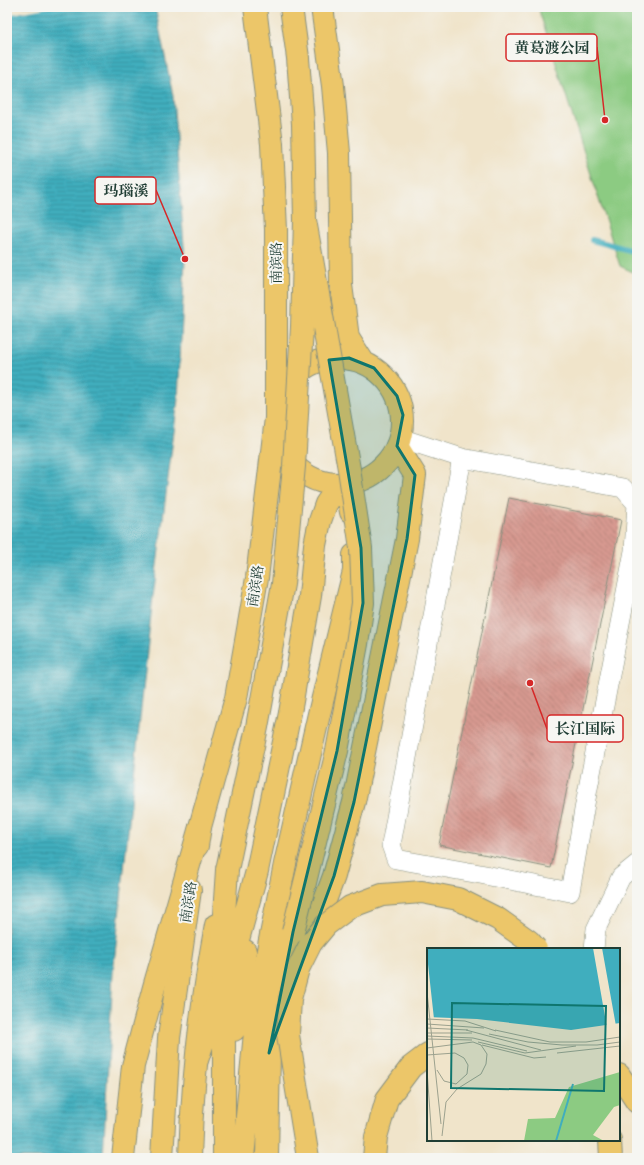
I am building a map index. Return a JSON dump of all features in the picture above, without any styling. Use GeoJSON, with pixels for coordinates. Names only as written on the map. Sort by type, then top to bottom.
{"type":"FeatureCollection","features":[{"type":"Feature","properties":{"kind":"main road","name":"南滨路"},"geometry":{"type":"LineString","coordinates":[[162,1158],[169,1038],[184,925],[200,827],[236,698],[257,578],[276,418],[276,230],[272,144],[255,7]]}},
{"type":"Feature","properties":{"kind":"main road","name":"南滨路"},"geometry":{"type":"LineString","coordinates":[[190,1158],[191,1117],[202,1014],[214,937],[257,727],[283,584],[294,466],[302,327],[304,220],[303,124],[298,58],[291,7]]}},
{"type":"Feature","properties":{"kind":"main road"},"geometry":{"type":"LineString","coordinates":[[322,7],[333,86],[339,153],[341,285],[348,338],[364,363]]}},
{"type":"Feature","properties":{"kind":"main road"},"geometry":{"type":"LineString","coordinates":[[267,1158],[269,1052],[293,932],[336,751],[357,644],[362,603],[361,548],[349,468],[304,220]]}},
{"type":"Feature","properties":{"kind":"main road"},"geometry":{"type":"LineString","coordinates":[[350,358],[364,363],[383,375],[397,396],[403,415],[398,442],[388,461],[366,478],[339,485],[320,482],[305,475],[287,457],[276,431],[278,404],[287,385],[300,371],[317,361],[350,358]]}},
{"type":"Feature","properties":{"kind":"main road"},"geometry":{"type":"LineString","coordinates":[[269,1052],[334,876],[354,802],[407,539],[415,475],[398,442]]}},
{"type":"Feature","properties":{"kind":"main road"},"geometry":{"type":"LineString","coordinates":[[224,1158],[234,1034],[257,871],[294,691],[310,596],[315,546],[320,521],[326,504],[339,485]]}},
{"type":"Feature","properties":{"kind":"main road"},"geometry":{"type":"LineString","coordinates":[[243,1158],[258,1001],[285,864],[319,714],[354,571],[353,528],[348,496],[339,485]]}},
{"type":"Feature","properties":{"kind":"main road"},"geometry":{"type":"LineString","coordinates":[[124,1147],[133,1066],[200,827]]}},
{"type":"Feature","properties":{"kind":"main road"},"geometry":{"type":"LineString","coordinates":[[225,1131],[222,944],[227,870]]}},
{"type":"Feature","properties":{"kind":"main road"},"geometry":{"type":"LineString","coordinates":[[197,1060],[236,947],[257,871]]}},
{"type":"Feature","properties":{"kind":"main road"},"geometry":{"type":"LineString","coordinates":[[308,1158],[288,1036],[290,999],[298,969],[311,943],[326,926],[350,907],[382,895],[422,892],[458,899],[498,919],[529,941],[535,948]]}},
{"type":"Feature","properties":{"kind":"main road"},"geometry":{"type":"LineString","coordinates":[[374,1158],[376,1137],[387,1099],[411,1067],[427,1055]]}},
{"type":"Feature","properties":{"kind":"main road"},"geometry":{"type":"LineString","coordinates":[[620,1076],[637,1102]]}},
{"type":"Feature","properties":{"kind":"main road"},"geometry":{"type":"LineString","coordinates":[[610,1141],[611,1158]]}},
{"type":"Feature","properties":{"kind":"street"},"geometry":{"type":"LineString","coordinates":[[398,442],[462,458],[623,488],[637,504],[634,551],[585,804],[570,892],[396,859],[391,845],[462,458]]}},
{"type":"Feature","properties":{"kind":"street"},"geometry":{"type":"LineString","coordinates":[[594,948],[596,929],[621,878],[637,864]]}},
{"type":"Feature","properties":{"kind":"highlighted area"},"geometry":{"type":"Polygon","coordinates":[[[349,358],[374,368],[397,396],[403,415],[397,446],[415,475],[407,539],[354,802],[334,876],[269,1053],[293,932],[337,751],[363,603],[361,548],[329,360],[349,358]]]}},
{"type":"Feature","properties":{"kind":"green space"},"geometry":{"type":"Polygon","coordinates":[[[538,7],[637,7],[637,274],[620,266],[538,7]]]}},
{"type":"Feature","properties":{"kind":"water"},"geometry":{"type":"Polygon","coordinates":[[[7,7],[155,7],[173,96],[185,259],[178,399],[152,605],[113,973],[103,1158],[7,1158],[7,7]]]}},
{"type":"Feature","properties":{"kind":"pier"},"geometry":{"type":"Polygon","coordinates":[[[7,7],[50,7],[7,15],[7,7]]]}},
{"type":"Feature","properties":{"kind":"building"},"geometry":{"type":"Polygon","coordinates":[[[509,498],[621,520],[551,868],[439,845],[509,498]]]}},
{"type":"Feature","properties":{"kind":"waterway"},"geometry":{"type":"LineString","coordinates":[[592,240],[637,252]]}},
{"type":"Feature","properties":{"kind":"place","name":"黄葛渡公园"},"geometry":{"type":"Point","coordinates":[605,120]}},
{"type":"Feature","properties":{"kind":"place","name":"玛瑙溪"},"geometry":{"type":"Point","coordinates":[185,259]}},
{"type":"Feature","properties":{"kind":"place","name":"长江国际"},"geometry":{"type":"Point","coordinates":[530,683]}}]}
